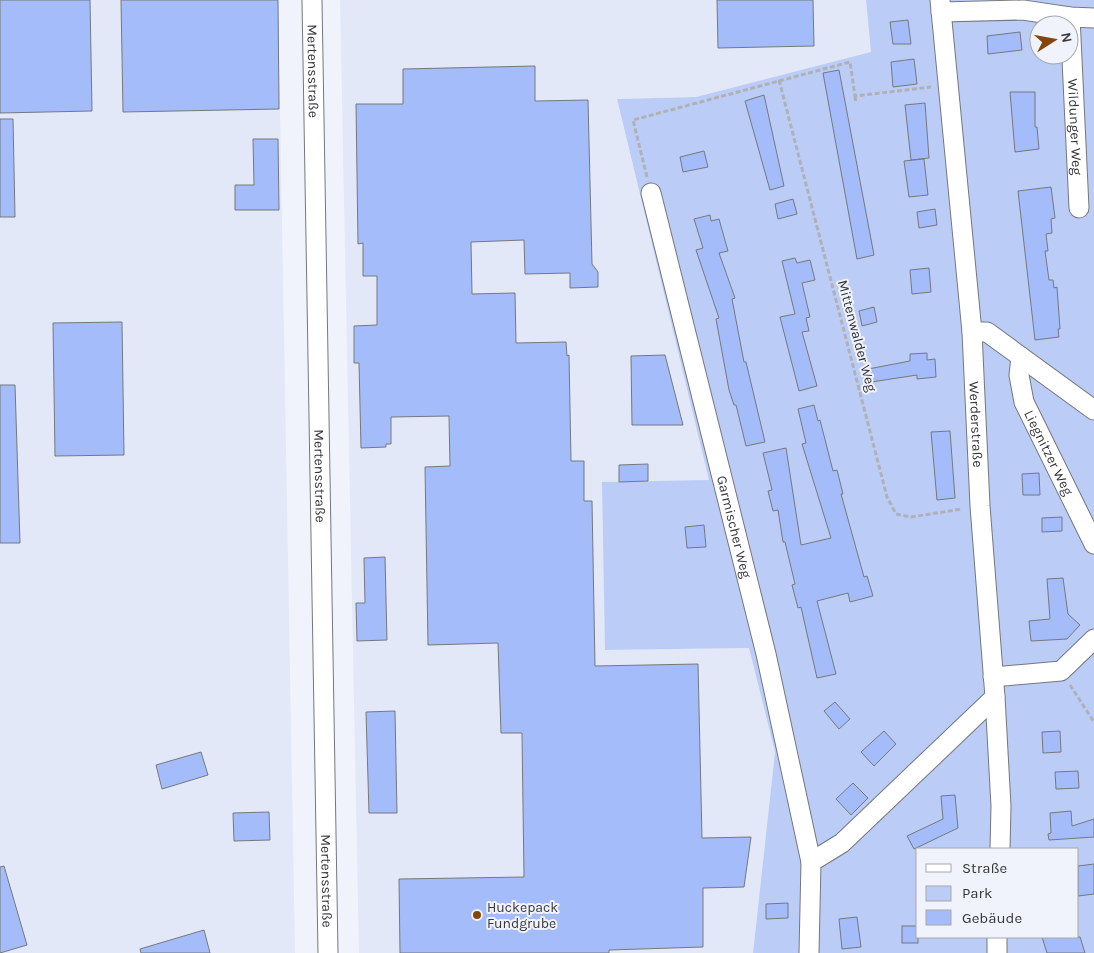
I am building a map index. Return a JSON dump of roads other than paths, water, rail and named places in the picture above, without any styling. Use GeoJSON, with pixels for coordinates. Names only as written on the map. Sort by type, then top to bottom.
{"type":"FeatureCollection","features":[{"type":"Feature","properties":{"kind":"street","name":"Mertensstraße"},"geometry":{"type":"LineString","coordinates":[[312,0],[328,953]]}},
{"type":"Feature","properties":{"kind":"street"},"geometry":{"type":"LineString","coordinates":[[941,6],[1024,10],[1057,15]]}},
{"type":"Feature","properties":{"kind":"street","name":"Werderstraße"},"geometry":{"type":"LineString","coordinates":[[941,6],[972,332],[980,506],[995,698],[1000,848]]}},
{"type":"Feature","properties":{"kind":"street"},"geometry":{"type":"LineString","coordinates":[[1079,17],[1094,18]]}},
{"type":"Feature","properties":{"kind":"street","name":"Wildunger Weg"},"geometry":{"type":"LineString","coordinates":[[1072,65],[1079,208]]}},
{"type":"Feature","properties":{"kind":"street","name":"Garmischer Weg"},"geometry":{"type":"LineString","coordinates":[[651,193],[766,654],[811,862],[809,953]]}},
{"type":"Feature","properties":{"kind":"street"},"geometry":{"type":"LineString","coordinates":[[972,332],[987,332],[1094,410]]}},
{"type":"Feature","properties":{"kind":"street","name":"Liegnitzer Weg"},"geometry":{"type":"LineString","coordinates":[[1021,357],[1019,375],[1024,402],[1094,544]]}},
{"type":"Feature","properties":{"kind":"street"},"geometry":{"type":"LineString","coordinates":[[993,677],[1061,671],[1094,639]]}},
{"type":"Feature","properties":{"kind":"street"},"geometry":{"type":"LineString","coordinates":[[811,862],[842,843],[995,698]]}},
{"type":"Feature","properties":{"kind":"street"},"geometry":{"type":"LineString","coordinates":[[997,938],[997,953]]}},
{"type":"Feature","properties":{"kind":"place","name":"Huckepack Fundgrube"},"geometry":{"type":"Point","coordinates":[477,915]}}]}
